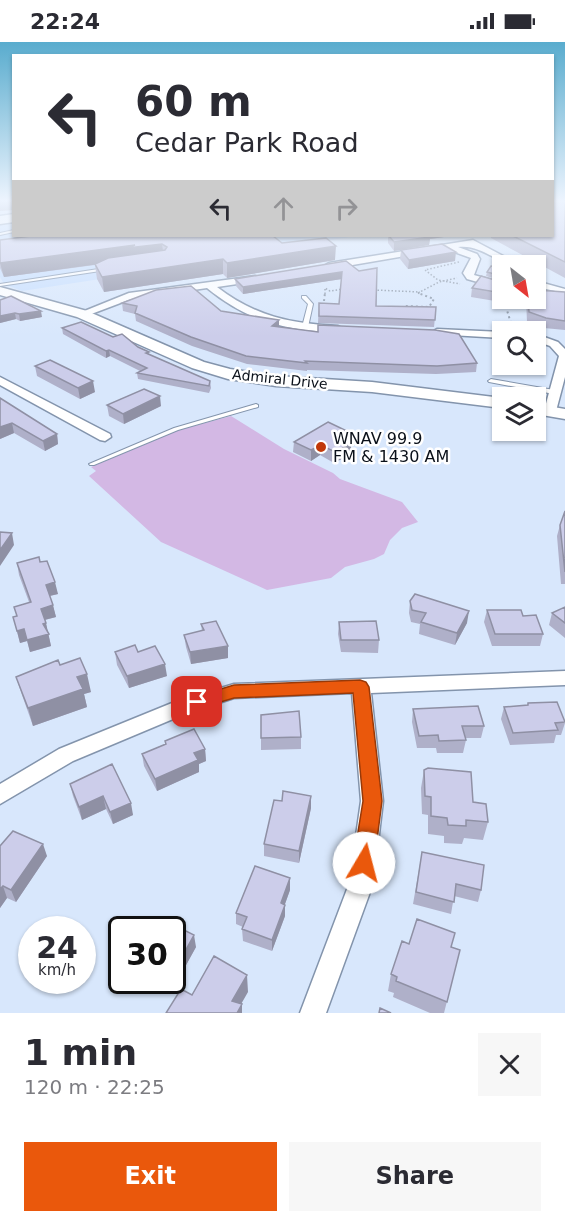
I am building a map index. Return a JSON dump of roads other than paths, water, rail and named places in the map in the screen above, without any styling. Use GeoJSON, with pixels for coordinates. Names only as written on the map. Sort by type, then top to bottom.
{"type":"FeatureCollection","features":[{"type":"Feature","properties":{"kind":"street"},"geometry":{"type":"LineString","coordinates":[[318,268],[453,245]]}},
{"type":"Feature","properties":{"kind":"street"},"geometry":{"type":"LineString","coordinates":[[478,245],[496,255]]}},
{"type":"Feature","properties":{"kind":"street"},"geometry":{"type":"LineString","coordinates":[[447,246],[474,256],[476,260],[468,273],[470,277],[492,283]]}},
{"type":"Feature","properties":{"kind":"street"},"geometry":{"type":"LineString","coordinates":[[82,314],[129,296],[260,278]]}},
{"type":"Feature","properties":{"kind":"street"},"geometry":{"type":"LineString","coordinates":[[210,286],[246,313],[284,325],[345,329]]}},
{"type":"Feature","properties":{"kind":"street"},"geometry":{"type":"LineString","coordinates":[[546,286],[562,291]]}},
{"type":"Feature","properties":{"kind":"street","name":"Admiral Drive"},"geometry":{"type":"LineString","coordinates":[[1,290],[82,314],[198,365],[228,374],[267,380],[383,388],[492,402]]}},
{"type":"Feature","properties":{"kind":"street"},"geometry":{"type":"LineString","coordinates":[[423,332],[492,332]]}},
{"type":"Feature","properties":{"kind":"street"},"geometry":{"type":"LineString","coordinates":[[546,341],[554,344],[564,356],[550,411]]}},
{"type":"Feature","properties":{"kind":"street"},"geometry":{"type":"LineString","coordinates":[[0,380],[105,437]]}},
{"type":"Feature","properties":{"kind":"street"},"geometry":{"type":"LineString","coordinates":[[0,795],[66,755],[179,708],[234,691],[565,678]]}},
{"type":"Feature","properties":{"kind":"street"},"geometry":{"type":"LineString","coordinates":[[313,1013],[361,884],[372,801],[360,687]]}},
{"type":"Feature","properties":{"kind":"lane"},"geometry":{"type":"LineString","coordinates":[[1,290],[108,269]]}},
{"type":"Feature","properties":{"kind":"lane"},"geometry":{"type":"LineString","coordinates":[[304,297],[311,304],[305,327]]}},
{"type":"Feature","properties":{"kind":"lane"},"geometry":{"type":"LineString","coordinates":[[491,381],[554,392]]}},
{"type":"Feature","properties":{"kind":"lane"},"geometry":{"type":"LineString","coordinates":[[92,464],[176,429],[256,406]]}},
{"type":"Feature","properties":{"kind":"place","name":"WNAV 99.9 FM & 1430 AM"},"geometry":{"type":"Point","coordinates":[321,447]}}]}
